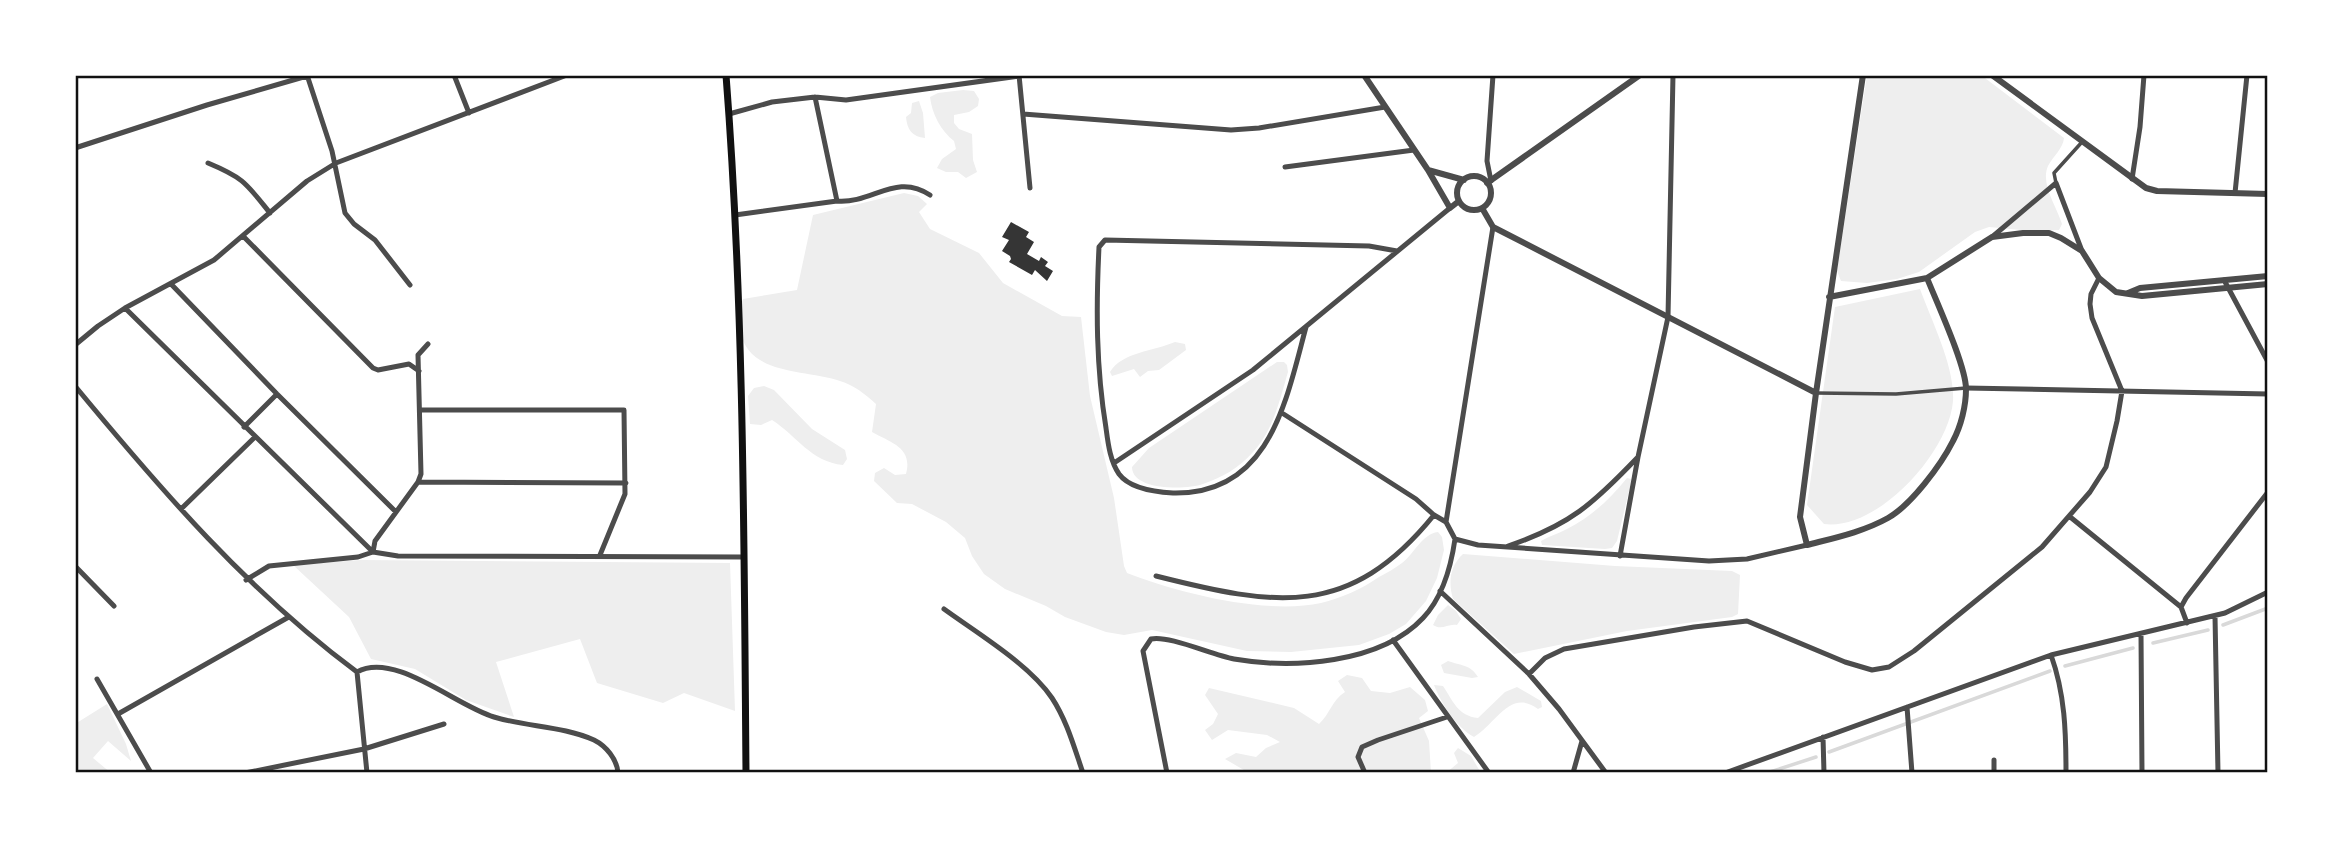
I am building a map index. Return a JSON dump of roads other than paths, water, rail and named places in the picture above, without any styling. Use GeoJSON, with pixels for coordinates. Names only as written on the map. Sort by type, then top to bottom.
{"type":"FeatureCollection","features":[{"type":"Feature","properties":{"kind":"main road"},"geometry":{"type":"LineString","coordinates":[[726,75],[734,215],[744,557],[746,773]]}},
{"type":"Feature","properties":{"kind":"street"},"geometry":{"type":"LineString","coordinates":[[454,75],[469,113]]}},
{"type":"Feature","properties":{"kind":"street"},"geometry":{"type":"LineString","coordinates":[[75,345],[125,308],[214,260],[307,181],[335,163],[567,75]]}},
{"type":"Feature","properties":{"kind":"street"},"geometry":{"type":"LineString","coordinates":[[729,114],[772,102],[815,97],[846,100],[1019,75],[1030,188]]}},
{"type":"Feature","properties":{"kind":"street"},"geometry":{"type":"LineString","coordinates":[[1364,75],[1428,170],[1450,208]]}},
{"type":"Feature","properties":{"kind":"street"},"geometry":{"type":"LineString","coordinates":[[1459,201],[1472,210],[1482,208],[1491,197],[1487,161],[1493,75]]}},
{"type":"Feature","properties":{"kind":"street"},"geometry":{"type":"LineString","coordinates":[[1489,182],[1640,75]]}},
{"type":"Feature","properties":{"kind":"street"},"geometry":{"type":"LineString","coordinates":[[1620,556],[1668,317],[1673,75]]}},
{"type":"Feature","properties":{"kind":"street"},"geometry":{"type":"LineString","coordinates":[[1807,545],[1800,517],[1829,298],[1863,75]]}},
{"type":"Feature","properties":{"kind":"street"},"geometry":{"type":"LineString","coordinates":[[1993,75],[2146,188],[2157,191],[2268,194]]}},
{"type":"Feature","properties":{"kind":"street"},"geometry":{"type":"LineString","coordinates":[[2132,179],[2144,75]]}},
{"type":"Feature","properties":{"kind":"street"},"geometry":{"type":"LineString","coordinates":[[2235,193],[2247,75]]}},
{"type":"Feature","properties":{"kind":"street"},"geometry":{"type":"LineString","coordinates":[[75,148],[307,76],[335,163],[345,213],[354,224],[375,240],[410,285]]}},
{"type":"Feature","properties":{"kind":"street"},"geometry":{"type":"LineString","coordinates":[[815,97],[837,201]]}},
{"type":"Feature","properties":{"kind":"street"},"geometry":{"type":"LineString","coordinates":[[1023,114],[1231,130],[1259,128],[1385,107]]}},
{"type":"Feature","properties":{"kind":"street"},"geometry":{"type":"LineString","coordinates":[[2082,142],[2054,173],[2082,251],[2107,286],[2142,296],[2268,284]]}},
{"type":"Feature","properties":{"kind":"street"},"geometry":{"type":"LineString","coordinates":[[1285,167],[1413,150]]}},
{"type":"Feature","properties":{"kind":"street"},"geometry":{"type":"LineString","coordinates":[[208,163],[236,174],[245,181],[270,213]]}},
{"type":"Feature","properties":{"kind":"street"},"geometry":{"type":"LineString","coordinates":[[1428,170],[1464,180],[1476,176],[1489,182]]}},
{"type":"Feature","properties":{"kind":"street"},"geometry":{"type":"LineString","coordinates":[[1459,201],[1459,187],[1464,180]]}},
{"type":"Feature","properties":{"kind":"street"},"geometry":{"type":"LineString","coordinates":[[1829,298],[1927,278],[1992,237],[2056,183]]}},
{"type":"Feature","properties":{"kind":"street"},"geometry":{"type":"LineString","coordinates":[[734,215],[859,200],[890,188],[905,186],[920,188],[930,195]]}},
{"type":"Feature","properties":{"kind":"street"},"geometry":{"type":"LineString","coordinates":[[1114,463],[1229,387],[1459,201]]}},
{"type":"Feature","properties":{"kind":"street"},"geometry":{"type":"LineString","coordinates":[[1482,208],[1493,227],[1816,393],[1895,394],[1966,388],[2268,394]]}},
{"type":"Feature","properties":{"kind":"street"},"geometry":{"type":"LineString","coordinates":[[1446,522],[1493,227]]}},
{"type":"Feature","properties":{"kind":"street"},"geometry":{"type":"LineString","coordinates":[[1992,237],[2049,233],[2082,251]]}},
{"type":"Feature","properties":{"kind":"street"},"geometry":{"type":"LineString","coordinates":[[243,236],[373,368],[378,370],[409,365],[419,371]]}},
{"type":"Feature","properties":{"kind":"street"},"geometry":{"type":"LineString","coordinates":[[1306,327],[1282,414],[1262,450],[1243,471],[1220,485],[1191,493],[1145,490],[1125,480],[1110,452],[1096,344],[1100,247],[1105,240],[1369,246],[1397,251]]}},
{"type":"Feature","properties":{"kind":"street"},"geometry":{"type":"LineString","coordinates":[[2126,293],[2140,288],[2268,276]]}},
{"type":"Feature","properties":{"kind":"street"},"geometry":{"type":"LineString","coordinates":[[1455,539],[1478,545],[1686,561],[1734,561],[1807,545],[1871,526],[1889,517],[1908,502],[1954,440],[1960,424],[1966,388],[1961,364],[1927,278]]}},
{"type":"Feature","properties":{"kind":"street"},"geometry":{"type":"LineString","coordinates":[[1529,674],[1545,658],[1564,649],[1747,621],[1845,662],[1872,670],[1889,667],[1914,651],[2042,547],[2090,492],[2106,467],[2122,391],[2092,318],[2091,294],[2099,278]]}},
{"type":"Feature","properties":{"kind":"street"},"geometry":{"type":"LineString","coordinates":[[2224,280],[2268,362]]}},
{"type":"Feature","properties":{"kind":"street"},"geometry":{"type":"LineString","coordinates":[[171,284],[396,512]]}},
{"type":"Feature","properties":{"kind":"street"},"geometry":{"type":"LineString","coordinates":[[125,308],[373,552]]}},
{"type":"Feature","properties":{"kind":"street"},"geometry":{"type":"LineString","coordinates":[[373,552],[375,541],[421,474],[418,355],[428,344]]}},
{"type":"Feature","properties":{"kind":"street"},"geometry":{"type":"LineString","coordinates":[[75,386],[246,580],[287,618],[357,673],[367,773]]}},
{"type":"Feature","properties":{"kind":"street"},"geometry":{"type":"LineString","coordinates":[[244,426],[277,394]]}},
{"type":"Feature","properties":{"kind":"street"},"geometry":{"type":"LineString","coordinates":[[420,410],[624,411],[625,494],[600,555]]}},
{"type":"Feature","properties":{"kind":"street"},"geometry":{"type":"LineString","coordinates":[[1167,773],[1143,651],[1151,639],[1165,638],[1234,659],[1258,662],[1328,660],[1357,654],[1393,640],[1424,617],[1440,591],[1450,564],[1455,539],[1446,522],[1416,499],[1282,414]]}},
{"type":"Feature","properties":{"kind":"street"},"geometry":{"type":"LineString","coordinates":[[181,509],[255,437]]}},
{"type":"Feature","properties":{"kind":"street"},"geometry":{"type":"LineString","coordinates":[[1505,547],[1543,534],[1570,518],[1603,494],[1638,457]]}},
{"type":"Feature","properties":{"kind":"street"},"geometry":{"type":"LineString","coordinates":[[418,482],[626,482]]}},
{"type":"Feature","properties":{"kind":"street"},"geometry":{"type":"LineString","coordinates":[[2181,607],[2268,492]]}},
{"type":"Feature","properties":{"kind":"street"},"geometry":{"type":"LineString","coordinates":[[1156,576],[1248,595],[1292,598],[1318,596],[1360,581],[1384,565],[1403,549],[1434,515]]}},
{"type":"Feature","properties":{"kind":"street"},"geometry":{"type":"LineString","coordinates":[[2069,516],[2181,607],[2187,623]]}},
{"type":"Feature","properties":{"kind":"street"},"geometry":{"type":"LineString","coordinates":[[246,580],[269,566],[358,557],[373,552],[412,556],[744,557]]}},
{"type":"Feature","properties":{"kind":"street"},"geometry":{"type":"LineString","coordinates":[[76,568],[114,606]]}},
{"type":"Feature","properties":{"kind":"street"},"geometry":{"type":"LineString","coordinates":[[1440,591],[1529,674],[1606,773]]}},
{"type":"Feature","properties":{"kind":"street"},"geometry":{"type":"LineString","coordinates":[[1725,773],[2051,654],[2215,616],[2268,592]]}},
{"type":"Feature","properties":{"kind":"street"},"geometry":{"type":"LineString","coordinates":[[944,609],[1035,679],[1050,696],[1063,719],[1083,773]]}},
{"type":"Feature","properties":{"kind":"street"},"geometry":{"type":"LineString","coordinates":[[2215,616],[2218,773]]}},
{"type":"Feature","properties":{"kind":"street"},"geometry":{"type":"LineString","coordinates":[[118,714],[287,618]]}},
{"type":"Feature","properties":{"kind":"street"},"geometry":{"type":"LineString","coordinates":[[2141,634],[2142,773]]}},
{"type":"Feature","properties":{"kind":"street"},"geometry":{"type":"LineString","coordinates":[[1393,640],[1489,773]]}},
{"type":"Feature","properties":{"kind":"street"},"geometry":{"type":"LineString","coordinates":[[2051,654],[2062,687],[2066,720],[2066,773]]}},
{"type":"Feature","properties":{"kind":"street"},"geometry":{"type":"LineString","coordinates":[[357,673],[378,666],[397,670],[495,718],[573,733],[595,741],[606,748],[614,758],[618,773]]}},
{"type":"Feature","properties":{"kind":"street"},"geometry":{"type":"LineString","coordinates":[[97,679],[151,773]]}},
{"type":"Feature","properties":{"kind":"street"},"geometry":{"type":"LineString","coordinates":[[1907,706],[1912,773]]}},
{"type":"Feature","properties":{"kind":"street"},"geometry":{"type":"LineString","coordinates":[[1365,773],[1359,757],[1362,747],[1447,717]]}},
{"type":"Feature","properties":{"kind":"street"},"geometry":{"type":"LineString","coordinates":[[245,773],[364,749],[444,724]]}},
{"type":"Feature","properties":{"kind":"street"},"geometry":{"type":"LineString","coordinates":[[1823,737],[1824,773]]}},
{"type":"Feature","properties":{"kind":"street"},"geometry":{"type":"LineString","coordinates":[[1573,773],[1582,741]]}},
{"type":"Feature","properties":{"kind":"street"},"geometry":{"type":"LineString","coordinates":[[1994,760],[1994,773]]}},
{"type":"Feature","properties":{"kind":"waterway"},"geometry":{"type":"LineString","coordinates":[[2223,625],[2268,608]]}},
{"type":"Feature","properties":{"kind":"waterway"},"geometry":{"type":"LineString","coordinates":[[2153,643],[2208,630]]}},
{"type":"Feature","properties":{"kind":"waterway"},"geometry":{"type":"LineString","coordinates":[[2065,666],[2133,648]]}},
{"type":"Feature","properties":{"kind":"waterway"},"geometry":{"type":"LineString","coordinates":[[1829,752],[2050,671]]}},
{"type":"Feature","properties":{"kind":"waterway"},"geometry":{"type":"LineString","coordinates":[[1767,773],[1816,757]]}}]}
